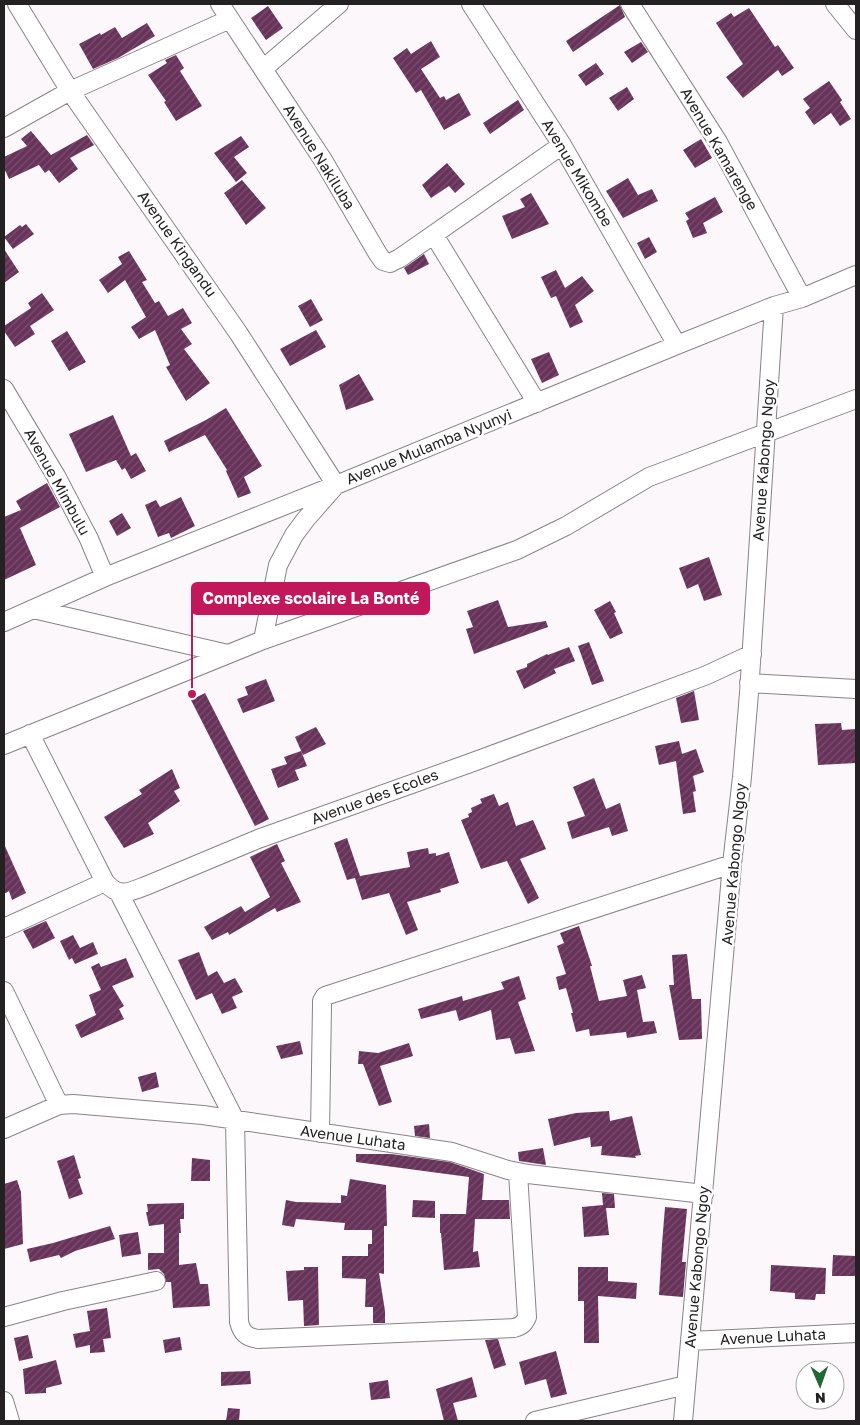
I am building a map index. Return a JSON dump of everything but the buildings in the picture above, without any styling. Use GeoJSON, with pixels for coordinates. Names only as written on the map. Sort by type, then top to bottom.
{"type":"FeatureCollection","features":[{"type":"Feature","properties":{"kind":"street","name":"Avenue Kingandu"},"geometry":{"type":"LineString","coordinates":[[17,4],[70,91],[239,334],[336,485]]}},
{"type":"Feature","properties":{"kind":"street","name":"Avenue Nakiluba"},"geometry":{"type":"LineString","coordinates":[[220,4],[323,160],[383,261],[390,263],[400,258],[434,235]]}},
{"type":"Feature","properties":{"kind":"street"},"geometry":{"type":"LineString","coordinates":[[262,69],[338,4]]}},
{"type":"Feature","properties":{"kind":"street","name":"Avenue Mikombe"},"geometry":{"type":"LineString","coordinates":[[471,4],[562,145],[677,345]]}},
{"type":"Feature","properties":{"kind":"street","name":"Avenue Kamarenge"},"geometry":{"type":"LineString","coordinates":[[630,4],[718,142],[802,298]]}},
{"type":"Feature","properties":{"kind":"street"},"geometry":{"type":"LineString","coordinates":[[835,4],[856,30]]}},
{"type":"Feature","properties":{"kind":"street"},"geometry":{"type":"LineString","coordinates":[[4,128],[70,91],[230,19]]}},
{"type":"Feature","properties":{"kind":"street"},"geometry":{"type":"LineString","coordinates":[[537,403],[434,235],[562,145]]}},
{"type":"Feature","properties":{"kind":"street","name":"Avenue Mulamba Nyunyi"},"geometry":{"type":"LineString","coordinates":[[4,622],[105,577],[336,485],[677,345],[774,306],[802,298],[856,275]]}},
{"type":"Feature","properties":{"kind":"street","name":"Avenue Kabongo Ngoy"},"geometry":{"type":"LineString","coordinates":[[684,1421],[752,654],[774,306]]}},
{"type":"Feature","properties":{"kind":"street","name":"Avenue Mimbulu"},"geometry":{"type":"LineString","coordinates":[[4,390],[56,476],[89,539],[105,577]]}},
{"type":"Feature","properties":{"kind":"street"},"geometry":{"type":"LineString","coordinates":[[4,745],[263,640],[517,550],[566,526],[649,477],[856,399]]}},
{"type":"Feature","properties":{"kind":"street"},"geometry":{"type":"LineString","coordinates":[[263,640],[278,565],[300,527],[336,485]]}},
{"type":"Feature","properties":{"kind":"street"},"geometry":{"type":"LineString","coordinates":[[33,609],[228,654]]}},
{"type":"Feature","properties":{"kind":"street","name":"Avenue des Ecoles"},"geometry":{"type":"LineString","coordinates":[[119,893],[148,885],[258,838],[473,762],[707,675],[752,654]]}},
{"type":"Feature","properties":{"kind":"street"},"geometry":{"type":"LineString","coordinates":[[748,683],[856,689]]}},
{"type":"Feature","properties":{"kind":"street"},"geometry":{"type":"LineString","coordinates":[[30,734],[105,882],[112,890],[119,893],[235,1120],[239,1322],[241,1332],[248,1337],[258,1339],[514,1328],[522,1326],[525,1323],[526,1317],[518,1173]]}},
{"type":"Feature","properties":{"kind":"street"},"geometry":{"type":"LineString","coordinates":[[320,1133],[322,1000],[325,996],[732,864]]}},
{"type":"Feature","properties":{"kind":"street"},"geometry":{"type":"LineString","coordinates":[[4,928],[105,882]]}},
{"type":"Feature","properties":{"kind":"street"},"geometry":{"type":"LineString","coordinates":[[4,990],[59,1105]]}},
{"type":"Feature","properties":{"kind":"street","name":"Avenue Luhata"},"geometry":{"type":"LineString","coordinates":[[4,1129],[59,1105],[73,1104],[203,1115],[452,1152],[518,1173],[704,1194]]}},
{"type":"Feature","properties":{"kind":"street"},"geometry":{"type":"LineString","coordinates":[[4,1317],[63,1301],[156,1281]]}},
{"type":"Feature","properties":{"kind":"street","name":"Avenue Luhata"},"geometry":{"type":"LineString","coordinates":[[690,1341],[856,1333]]}},
{"type":"Feature","properties":{"kind":"street"},"geometry":{"type":"LineString","coordinates":[[536,1421],[686,1385]]}},
{"type":"Feature","properties":{"kind":"place","name":"Complexe scolaire La Bonté"},"geometry":{"type":"Point","coordinates":[192,694]}}]}
